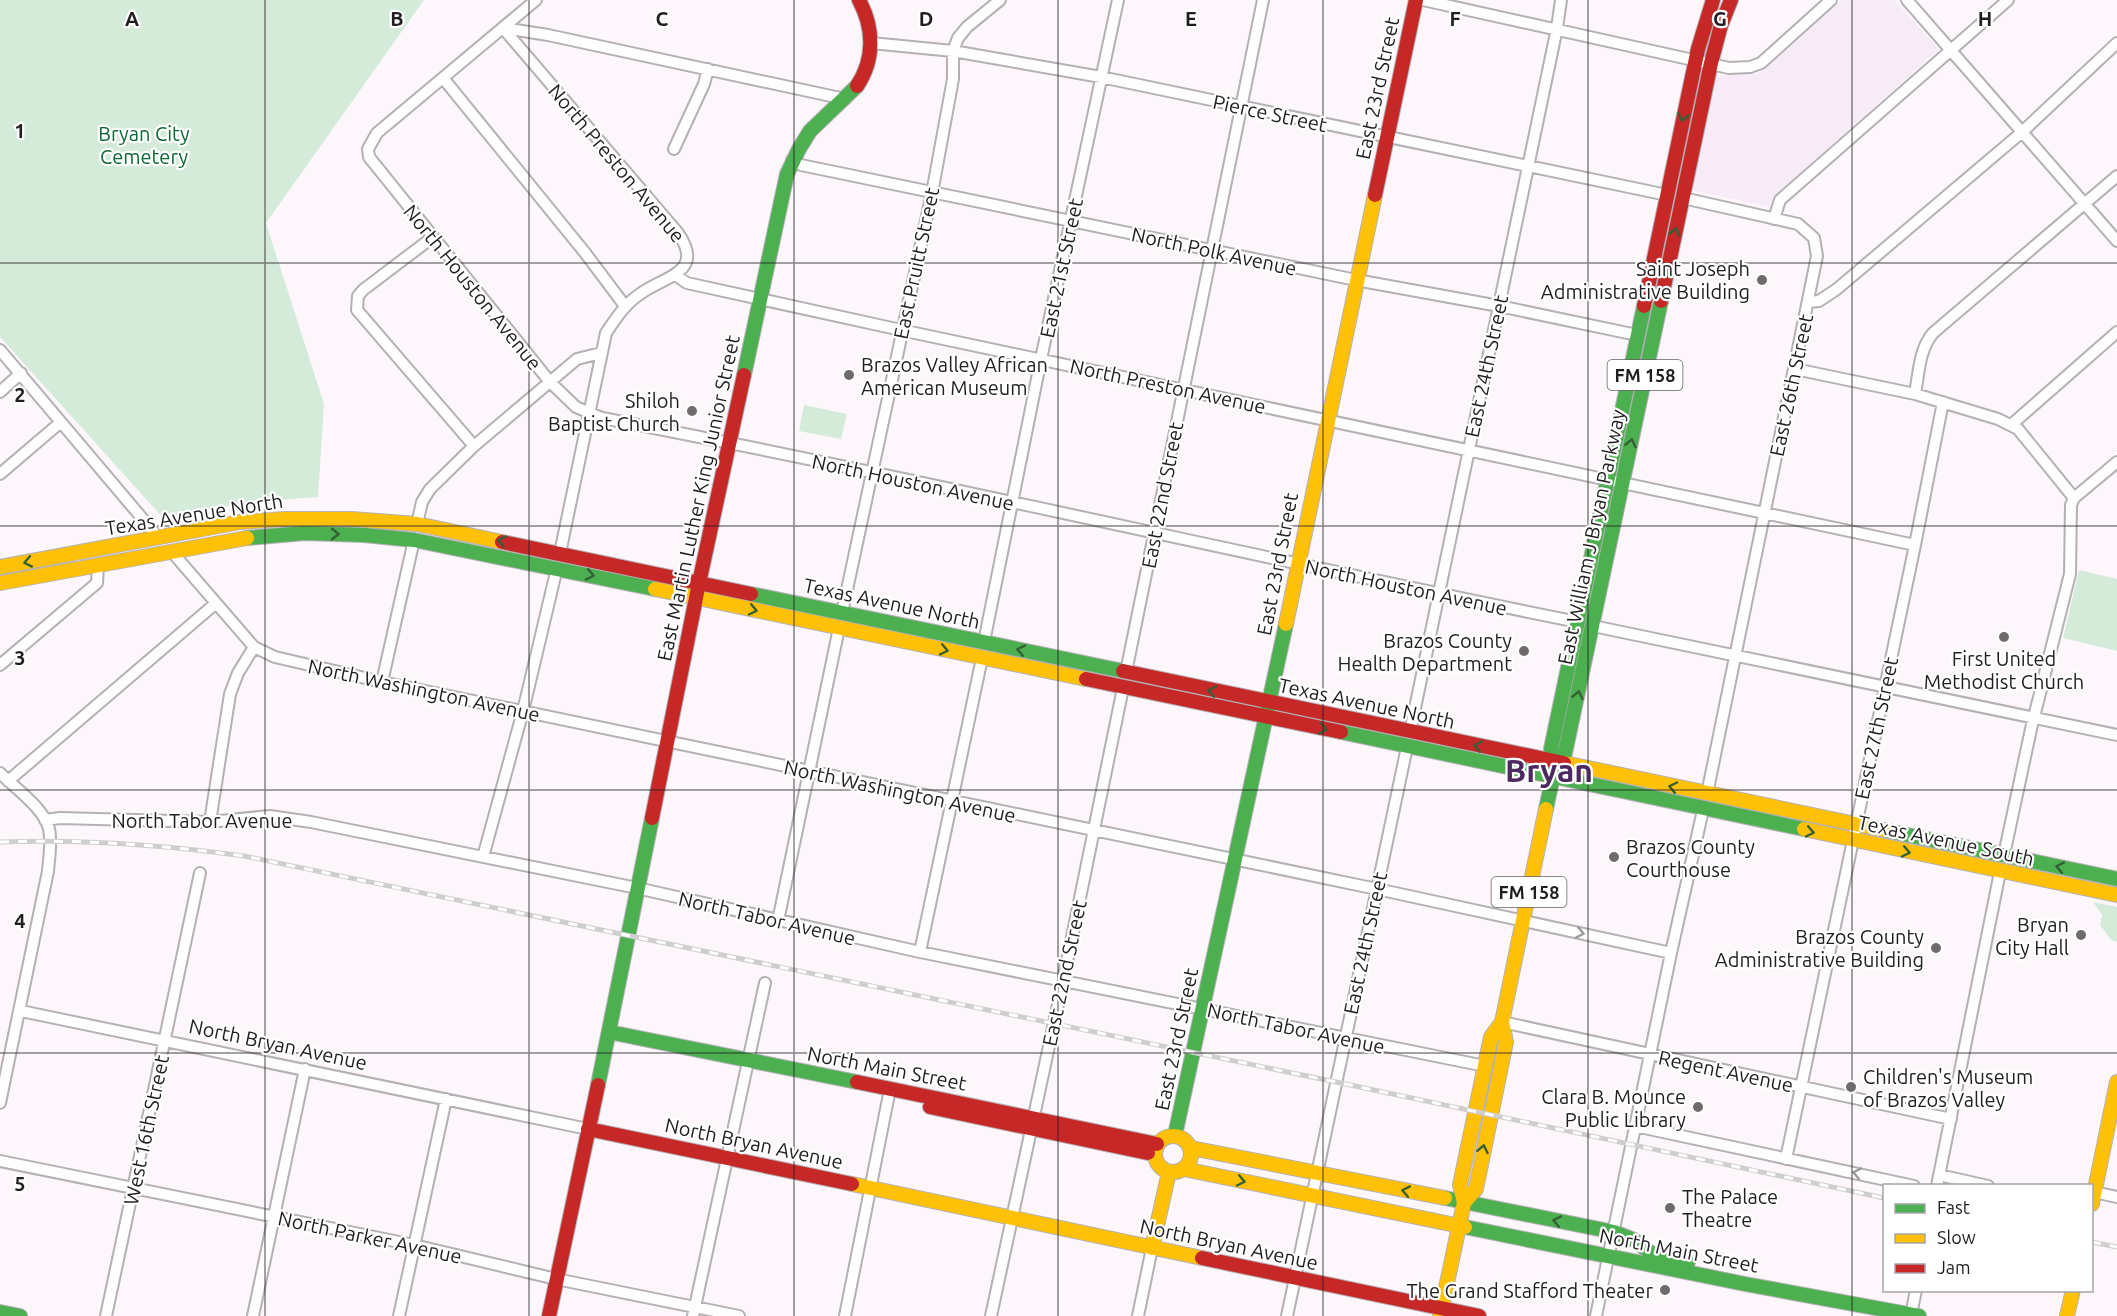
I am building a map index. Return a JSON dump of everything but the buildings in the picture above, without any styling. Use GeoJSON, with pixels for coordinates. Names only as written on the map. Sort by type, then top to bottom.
{"type":"FeatureCollection","features":[{"type":"Feature","properties":{"kind":"main road","name":"East Martin Luther King Junior Street"},"geometry":{"type":"LineString","coordinates":[[549,1316],[699,583],[787,174],[803,140],[815,124],[845,99],[860,82],[871,43],[870,26],[859,0]]}},
{"type":"Feature","properties":{"kind":"main road","name":"East 23rd Street"},"geometry":{"type":"LineString","coordinates":[[1175,1135],[1266,718],[1416,0]]}},
{"type":"Feature","properties":{"kind":"main road","name":"East William J Bryan Parkway"},"geometry":{"type":"LineString","coordinates":[[1556,762],[1551,750],[1696,60],[1713,0]]}},
{"type":"Feature","properties":{"kind":"main road","name":"East William J Bryan Parkway"},"geometry":{"type":"LineString","coordinates":[[1464,1203],[1476,1189],[1506,1042],[1502,1022],[1556,762],[1565,753],[1711,63],[1721,25],[1731,0]]}},
{"type":"Feature","properties":{"kind":"main road","name":"Texas Avenue North"},"geometry":{"type":"LineString","coordinates":[[0,567],[240,522],[313,517],[363,518],[417,524],[1771,807]]}},
{"type":"Feature","properties":{"kind":"main road"},"geometry":{"type":"LineString","coordinates":[[172,552],[190,540],[245,530],[303,525],[313,517]]}},
{"type":"Feature","properties":{"kind":"main road","name":"Texas Avenue North"},"geometry":{"type":"LineString","coordinates":[[0,583],[243,538],[305,534],[364,535],[414,540],[557,568],[1767,823]]}},
{"type":"Feature","properties":{"kind":"main road"},"geometry":{"type":"LineString","coordinates":[[49,574],[60,564],[147,549],[158,537]]}},
{"type":"Feature","properties":{"kind":"main road","name":"Texas Avenue South"},"geometry":{"type":"LineString","coordinates":[[1771,807],[2117,879]]}},
{"type":"Feature","properties":{"kind":"main road","name":"Texas Avenue South"},"geometry":{"type":"LineString","coordinates":[[1767,823],[2117,895]]}},
{"type":"Feature","properties":{"kind":"main road","name":"East William J Bryan Parkway"},"geometry":{"type":"LineString","coordinates":[[1464,1203],[1460,1185],[1491,1037],[1502,1022]]}},
{"type":"Feature","properties":{"kind":"main road","name":"North Main Street"},"geometry":{"type":"LineString","coordinates":[[608,1036],[1156,1149]]}},
{"type":"Feature","properties":{"kind":"main road"},"geometry":{"type":"LineString","coordinates":[[2093,1198],[2117,1082]]}},
{"type":"Feature","properties":{"kind":"main road","name":"North Bryan Avenue"},"geometry":{"type":"LineString","coordinates":[[588,1129],[1295,1277],[1441,1312],[1479,1316]]}},
{"type":"Feature","properties":{"kind":"main road"},"geometry":{"type":"LineString","coordinates":[[1152,1248],[1176,1170],[1191,1160],[1191,1148],[1186,1140],[1175,1135],[1166,1136],[1156,1149],[1159,1166],[1176,1170]]}},
{"type":"Feature","properties":{"kind":"main road","name":"North Main Street"},"geometry":{"type":"LineString","coordinates":[[1191,1148],[1614,1232],[1634,1240],[1651,1253],[1748,1278],[1764,1286]]}},
{"type":"Feature","properties":{"kind":"main road","name":"North Main Street"},"geometry":{"type":"LineString","coordinates":[[1176,1170],[1764,1286]]}},
{"type":"Feature","properties":{"kind":"main road","name":"FM 158"},"geometry":{"type":"LineString","coordinates":[[1441,1312],[1464,1203]]}},
{"type":"Feature","properties":{"kind":"main road"},"geometry":{"type":"LineString","coordinates":[[1764,1286],[1914,1316]]}},
{"type":"Feature","properties":{"kind":"main road"},"geometry":{"type":"LineString","coordinates":[[2067,1316],[2073,1292]]}},
{"type":"Feature","properties":{"kind":"main road"},"geometry":{"type":"LineString","coordinates":[[0,1312],[20,1316]]}},
{"type":"Feature","properties":{"kind":"street"},"geometry":{"type":"LineString","coordinates":[[536,0],[443,78],[586,254],[625,306]]}},
{"type":"Feature","properties":{"kind":"street"},"geometry":{"type":"LineString","coordinates":[[953,51],[958,38],[967,27],[1000,0]]}},
{"type":"Feature","properties":{"kind":"street","name":"East 21st Street"},"geometry":{"type":"LineString","coordinates":[[984,642],[1041,358],[1118,0]]}},
{"type":"Feature","properties":{"kind":"street","name":"East 22nd Street"},"geometry":{"type":"LineString","coordinates":[[1126,672],[1263,0]]}},
{"type":"Feature","properties":{"kind":"street"},"geometry":{"type":"LineString","coordinates":[[1423,0],[1730,68],[1750,67],[1761,63],[1831,0]]}},
{"type":"Feature","properties":{"kind":"street","name":"East 24th Street"},"geometry":{"type":"LineString","coordinates":[[1410,732],[1561,0]]}},
{"type":"Feature","properties":{"kind":"street"},"geometry":{"type":"LineString","coordinates":[[1907,0],[2117,241]]}},
{"type":"Feature","properties":{"kind":"street"},"geometry":{"type":"LineString","coordinates":[[1774,219],[1780,200],[2008,0]]}},
{"type":"Feature","properties":{"kind":"street"},"geometry":{"type":"LineString","coordinates":[[503,28],[548,35],[845,99]]}},
{"type":"Feature","properties":{"kind":"street","name":"North Preston Avenue"},"geometry":{"type":"LineString","coordinates":[[503,28],[684,242],[688,258],[683,268],[675,275],[687,283],[1915,545]]}},
{"type":"Feature","properties":{"kind":"street","name":"Pierce Street"},"geometry":{"type":"LineString","coordinates":[[871,43],[953,51],[1101,77],[1667,195]]}},
{"type":"Feature","properties":{"kind":"street","name":"East 26th Street"},"geometry":{"type":"LineString","coordinates":[[1707,794],[1763,512],[1809,302],[1819,301],[1837,289],[2021,133],[2117,43]]}},
{"type":"Feature","properties":{"kind":"street","name":"East Pruitt Street"},"geometry":{"type":"LineString","coordinates":[[842,613],[932,193],[953,78],[953,51]]}},
{"type":"Feature","properties":{"kind":"street"},"geometry":{"type":"LineString","coordinates":[[674,149],[704,84],[708,69]]}},
{"type":"Feature","properties":{"kind":"street","name":"North Houston Avenue"},"geometry":{"type":"LineString","coordinates":[[443,78],[377,133],[368,149],[372,164],[550,382],[566,399],[588,413],[602,418],[872,471],[1013,504],[1578,622]]}},
{"type":"Feature","properties":{"kind":"street","name":"North Polk Avenue"},"geometry":{"type":"LineString","coordinates":[[792,160],[801,165],[932,193],[1637,335]]}},
{"type":"Feature","properties":{"kind":"street"},"geometry":{"type":"LineString","coordinates":[[1915,394],[1922,352],[1933,333],[2117,176]]}},
{"type":"Feature","properties":{"kind":"street"},"geometry":{"type":"LineString","coordinates":[[1683,198],[1798,224],[1814,238],[1818,256],[1809,302]]}},
{"type":"Feature","properties":{"kind":"street"},"geometry":{"type":"LineString","coordinates":[[433,237],[363,290],[356,303],[357,310],[474,446]]}},
{"type":"Feature","properties":{"kind":"street"},"geometry":{"type":"LineString","coordinates":[[560,553],[606,333],[625,306],[640,293],[675,275]]}},
{"type":"Feature","properties":{"kind":"street"},"geometry":{"type":"LineString","coordinates":[[2011,425],[2117,332]]}},
{"type":"Feature","properties":{"kind":"street"},"geometry":{"type":"LineString","coordinates":[[0,350],[158,537]]}},
{"type":"Feature","properties":{"kind":"street"},"geometry":{"type":"LineString","coordinates":[[417,524],[422,502],[430,489],[474,446],[577,359],[601,353]]}},
{"type":"Feature","properties":{"kind":"street"},"geometry":{"type":"LineString","coordinates":[[1795,369],[1915,394],[1998,418],[2018,429],[2074,498]]}},
{"type":"Feature","properties":{"kind":"street"},"geometry":{"type":"LineString","coordinates":[[0,392],[21,373]]}},
{"type":"Feature","properties":{"kind":"street","name":"East 27th Street"},"geometry":{"type":"LineString","coordinates":[[1786,1159],[1943,402]]}},
{"type":"Feature","properties":{"kind":"street"},"geometry":{"type":"LineString","coordinates":[[0,474],[61,422]]}},
{"type":"Feature","properties":{"kind":"street"},"geometry":{"type":"LineString","coordinates":[[2004,855],[2034,717],[2070,574],[2070,505],[2074,498],[2117,462]]}},
{"type":"Feature","properties":{"kind":"street"},"geometry":{"type":"LineString","coordinates":[[382,682],[414,540]]}},
{"type":"Feature","properties":{"kind":"street","name":"North Washington Avenue"},"geometry":{"type":"LineString","coordinates":[[172,552],[255,647],[275,657],[382,682],[1377,889],[1671,953]]}},
{"type":"Feature","properties":{"kind":"street"},"geometry":{"type":"LineString","coordinates":[[0,665],[97,583],[98,565]]}},
{"type":"Feature","properties":{"kind":"street"},"geometry":{"type":"LineString","coordinates":[[483,857],[524,711],[557,568]]}},
{"type":"Feature","properties":{"kind":"street"},"geometry":{"type":"LineString","coordinates":[[0,1103],[21,1011],[48,871],[50,841],[49,828],[45,820],[33,804],[4,777],[216,604]]}},
{"type":"Feature","properties":{"kind":"street"},"geometry":{"type":"LineString","coordinates":[[1593,626],[2117,735]]}},
{"type":"Feature","properties":{"kind":"street"},"geometry":{"type":"LineString","coordinates":[[778,921],[839,628]]}},
{"type":"Feature","properties":{"kind":"street"},"geometry":{"type":"LineString","coordinates":[[210,822],[230,694],[238,673],[255,647]]}},
{"type":"Feature","properties":{"kind":"street"},"geometry":{"type":"LineString","coordinates":[[920,952],[950,801],[982,658]]}},
{"type":"Feature","properties":{"kind":"street","name":"East 22nd Street"},"geometry":{"type":"LineString","coordinates":[[991,1316],[1123,688]]}},
{"type":"Feature","properties":{"kind":"street","name":"East 24th Street"},"geometry":{"type":"LineString","coordinates":[[1287,1316],[1407,747]]}},
{"type":"Feature","properties":{"kind":"street"},"geometry":{"type":"LineString","coordinates":[[1596,1316],[1703,810]]}},
{"type":"Feature","properties":{"kind":"street","name":"North Tabor Avenue"},"geometry":{"type":"LineString","coordinates":[[45,820],[60,818],[210,822],[253,817],[292,819],[637,888],[920,952],[1485,1066]]}},
{"type":"Feature","properties":{"kind":"street"},"geometry":{"type":"LineString","coordinates":[[1978,1184],[1938,1180],[2000,872]]}},
{"type":"Feature","properties":{"kind":"street","name":"West 16th Street"},"geometry":{"type":"LineString","coordinates":[[106,1316],[200,873]]}},
{"type":"Feature","properties":{"kind":"street"},"geometry":{"type":"LineString","coordinates":[[694,1311],[765,983]]}},
{"type":"Feature","properties":{"kind":"street","name":"North Bryan Avenue"},"geometry":{"type":"LineString","coordinates":[[21,1011],[588,1129]]}},
{"type":"Feature","properties":{"kind":"street","name":"Regent Avenue"},"geometry":{"type":"LineString","coordinates":[[1502,1022],[1951,1119]]}},
{"type":"Feature","properties":{"kind":"street"},"geometry":{"type":"LineString","coordinates":[[253,1316],[305,1069]]}},
{"type":"Feature","properties":{"kind":"street"},"geometry":{"type":"LineString","coordinates":[[845,1316],[889,1094]]}},
{"type":"Feature","properties":{"kind":"street"},"geometry":{"type":"LineString","coordinates":[[399,1316],[446,1099]]}},
{"type":"Feature","properties":{"kind":"street"},"geometry":{"type":"LineString","coordinates":[[1635,1126],[1909,1184]]}},
{"type":"Feature","properties":{"kind":"street","name":"North Parker Avenue"},"geometry":{"type":"LineString","coordinates":[[0,1161],[414,1245],[694,1311],[739,1316]]}},
{"type":"Feature","properties":{"kind":"street"},"geometry":{"type":"LineString","coordinates":[[2093,1198],[2117,1197]]}},
{"type":"Feature","properties":{"kind":"street"},"geometry":{"type":"LineString","coordinates":[[1138,1316],[1152,1248]]}},
{"type":"Feature","properties":{"kind":"street"},"geometry":{"type":"LineString","coordinates":[[1914,1316],[1916,1292]]}},
{"type":"Feature","properties":{"kind":"shaded area"},"geometry":{"type":"Polygon","coordinates":[[[1842,0],[1894,0],[1939,49],[1783,188],[1770,207],[1692,190],[1716,75],[1757,74],[1842,0]]]}},
{"type":"Feature","properties":{"kind":"green space","name":"Bryan City Cemetery"},"geometry":{"type":"Polygon","coordinates":[[[0,0],[424,0],[266,223],[324,404],[318,497],[249,502],[164,519],[0,337],[0,0]]]}},
{"type":"Feature","properties":{"kind":"green space"},"geometry":{"type":"Polygon","coordinates":[[[804,405],[847,414],[841,439],[799,431],[804,405]]]}},
{"type":"Feature","properties":{"kind":"green space"},"geometry":{"type":"Polygon","coordinates":[[[2079,570],[2117,579],[2117,651],[2063,638],[2079,570]]]}},
{"type":"Feature","properties":{"kind":"green space"},"geometry":{"type":"Polygon","coordinates":[[[2093,902],[2117,907],[2117,942],[2111,940],[2100,925],[2102,915],[2093,902]]]}},
{"type":"Feature","properties":{"kind":"railway"},"geometry":{"type":"LineString","coordinates":[[0,842],[61,841],[122,844],[244,856],[1883,1198]]}},
{"type":"Feature","properties":{"kind":"railway"},"geometry":{"type":"LineString","coordinates":[[2093,1242],[2117,1247]]}},
{"type":"Feature","properties":{"kind":"traffic: fast"},"geometry":{"type":"LineString","coordinates":[[744,375],[787,174],[810,131],[857,86]]}},
{"type":"Feature","properties":{"kind":"traffic: fast"},"geometry":{"type":"LineString","coordinates":[[1556,762],[1565,753],[1661,301]]}},
{"type":"Feature","properties":{"kind":"traffic: fast"},"geometry":{"type":"LineString","coordinates":[[1546,809],[1556,762],[1551,749],[1644,306]]}},
{"type":"Feature","properties":{"kind":"traffic: fast"},"geometry":{"type":"LineString","coordinates":[[247,538],[305,533],[414,540],[655,589]]}},
{"type":"Feature","properties":{"kind":"traffic: fast"},"geometry":{"type":"LineString","coordinates":[[751,594],[1123,671]]}},
{"type":"Feature","properties":{"kind":"traffic: fast"},"geometry":{"type":"LineString","coordinates":[[1175,1135],[1286,624]]}},
{"type":"Feature","properties":{"kind":"traffic: fast"},"geometry":{"type":"LineString","coordinates":[[1341,732],[1804,829]]}},
{"type":"Feature","properties":{"kind":"traffic: fast"},"geometry":{"type":"LineString","coordinates":[[598,1085],[652,818]]}},
{"type":"Feature","properties":{"kind":"traffic: fast"},"geometry":{"type":"LineString","coordinates":[[1884,830],[2117,879]]}},
{"type":"Feature","properties":{"kind":"traffic: fast"},"geometry":{"type":"LineString","coordinates":[[609,1032],[857,1082]]}},
{"type":"Feature","properties":{"kind":"traffic: fast"},"geometry":{"type":"LineString","coordinates":[[1445,1198],[1614,1232],[1634,1240],[1651,1253],[1688,1262]]}},
{"type":"Feature","properties":{"kind":"traffic: fast"},"geometry":{"type":"LineString","coordinates":[[1465,1227],[1745,1284],[1919,1316]]}},
{"type":"Feature","properties":{"kind":"traffic: fast"},"geometry":{"type":"LineString","coordinates":[[0,1312],[20,1316]]}},
{"type":"Feature","properties":{"kind":"traffic: slow"},"geometry":{"type":"LineString","coordinates":[[1286,624],[1375,195]]}},
{"type":"Feature","properties":{"kind":"traffic: slow"},"geometry":{"type":"LineString","coordinates":[[0,567],[240,522],[285,519],[351,519],[417,524],[502,542]]}},
{"type":"Feature","properties":{"kind":"traffic: slow"},"geometry":{"type":"LineString","coordinates":[[0,583],[247,538]]}},
{"type":"Feature","properties":{"kind":"traffic: slow"},"geometry":{"type":"LineString","coordinates":[[655,589],[1086,679]]}},
{"type":"Feature","properties":{"kind":"traffic: slow"},"geometry":{"type":"LineString","coordinates":[[1564,763],[1884,830]]}},
{"type":"Feature","properties":{"kind":"traffic: slow"},"geometry":{"type":"LineString","coordinates":[[1464,1203],[1476,1189],[1506,1042],[1502,1022],[1546,809]]}},
{"type":"Feature","properties":{"kind":"traffic: slow"},"geometry":{"type":"LineString","coordinates":[[1804,829],[2117,895]]}},
{"type":"Feature","properties":{"kind":"traffic: slow"},"geometry":{"type":"LineString","coordinates":[[1440,1316],[1464,1203],[1460,1185],[1491,1037],[1502,1022]]}},
{"type":"Feature","properties":{"kind":"traffic: slow"},"geometry":{"type":"LineString","coordinates":[[2093,1199],[2117,1082]]}},
{"type":"Feature","properties":{"kind":"traffic: slow"},"geometry":{"type":"LineString","coordinates":[[1173,1136],[1186,1141],[1191,1154],[1186,1167],[1173,1172],[1160,1167],[1155,1154],[1160,1141],[1173,1136]]}},
{"type":"Feature","properties":{"kind":"traffic: slow"},"geometry":{"type":"LineString","coordinates":[[1191,1148],[1445,1198]]}},
{"type":"Feature","properties":{"kind":"traffic: slow"},"geometry":{"type":"LineString","coordinates":[[1184,1169],[1465,1227]]}},
{"type":"Feature","properties":{"kind":"traffic: slow"},"geometry":{"type":"LineString","coordinates":[[1152,1248],[1169,1172]]}},
{"type":"Feature","properties":{"kind":"traffic: slow"},"geometry":{"type":"LineString","coordinates":[[852,1184],[1202,1258]]}},
{"type":"Feature","properties":{"kind":"traffic: slow"},"geometry":{"type":"LineString","coordinates":[[2067,1316],[2073,1292]]}},
{"type":"Feature","properties":{"kind":"traffic: jam"},"geometry":{"type":"LineString","coordinates":[[857,86],[867,65],[870,43],[868,21],[859,0]]}},
{"type":"Feature","properties":{"kind":"traffic: jam"},"geometry":{"type":"LineString","coordinates":[[1375,195],[1416,0]]}},
{"type":"Feature","properties":{"kind":"traffic: jam"},"geometry":{"type":"LineString","coordinates":[[1644,306],[1698,49],[1713,0]]}},
{"type":"Feature","properties":{"kind":"traffic: jam"},"geometry":{"type":"LineString","coordinates":[[1661,301],[1711,63],[1721,25],[1731,0]]}},
{"type":"Feature","properties":{"kind":"traffic: jam"},"geometry":{"type":"LineString","coordinates":[[652,818],[744,375]]}},
{"type":"Feature","properties":{"kind":"traffic: jam"},"geometry":{"type":"LineString","coordinates":[[502,542],[751,594]]}},
{"type":"Feature","properties":{"kind":"traffic: jam"},"geometry":{"type":"LineString","coordinates":[[1123,671],[1564,763]]}},
{"type":"Feature","properties":{"kind":"traffic: jam"},"geometry":{"type":"LineString","coordinates":[[1086,679],[1341,732]]}},
{"type":"Feature","properties":{"kind":"traffic: jam"},"geometry":{"type":"LineString","coordinates":[[857,1082],[1157,1144]]}},
{"type":"Feature","properties":{"kind":"traffic: jam"},"geometry":{"type":"LineString","coordinates":[[549,1316],[598,1085]]}},
{"type":"Feature","properties":{"kind":"traffic: jam"},"geometry":{"type":"LineString","coordinates":[[930,1107],[1148,1153]]}},
{"type":"Feature","properties":{"kind":"traffic: jam"},"geometry":{"type":"LineString","coordinates":[[588,1129],[852,1184]]}},
{"type":"Feature","properties":{"kind":"traffic: jam"},"geometry":{"type":"LineString","coordinates":[[1202,1258],[1479,1316]]}},
{"type":"Feature","properties":{"kind":"place","name":"Saint Joseph Administrative Building"},"geometry":{"type":"Point","coordinates":[1762,280]}},
{"type":"Feature","properties":{"kind":"place","name":"Brazos Valley African American Museum"},"geometry":{"type":"Point","coordinates":[849,375]}},
{"type":"Feature","properties":{"kind":"place","name":"Shiloh Baptist Church"},"geometry":{"type":"Point","coordinates":[692,411]}},
{"type":"Feature","properties":{"kind":"place","name":"First United Methodist Church"},"geometry":{"type":"Point","coordinates":[2004,637]}},
{"type":"Feature","properties":{"kind":"place","name":"Brazos County Health Department"},"geometry":{"type":"Point","coordinates":[1524,651]}},
{"type":"Feature","properties":{"kind":"place","name":"Brazos County Courthouse"},"geometry":{"type":"Point","coordinates":[1614,857]}},
{"type":"Feature","properties":{"kind":"place","name":"Bryan City Hall"},"geometry":{"type":"Point","coordinates":[2081,935]}},
{"type":"Feature","properties":{"kind":"place","name":"Brazos County Administrative Building"},"geometry":{"type":"Point","coordinates":[1936,948]}},
{"type":"Feature","properties":{"kind":"place","name":"Children's Museum of Brazos Valley"},"geometry":{"type":"Point","coordinates":[1851,1087]}},
{"type":"Feature","properties":{"kind":"place","name":"Clara B. Mounce Public Library"},"geometry":{"type":"Point","coordinates":[1698,1107]}},
{"type":"Feature","properties":{"kind":"place","name":"The Palace Theatre"},"geometry":{"type":"Point","coordinates":[1670,1208]}},
{"type":"Feature","properties":{"kind":"place","name":"The Grand Stafford Theater"},"geometry":{"type":"Point","coordinates":[1665,1290]}},
{"type":"Feature","properties":{"kind":"district","name":"Bryan"},"geometry":{"type":"Point","coordinates":[1549,770]}}]}
